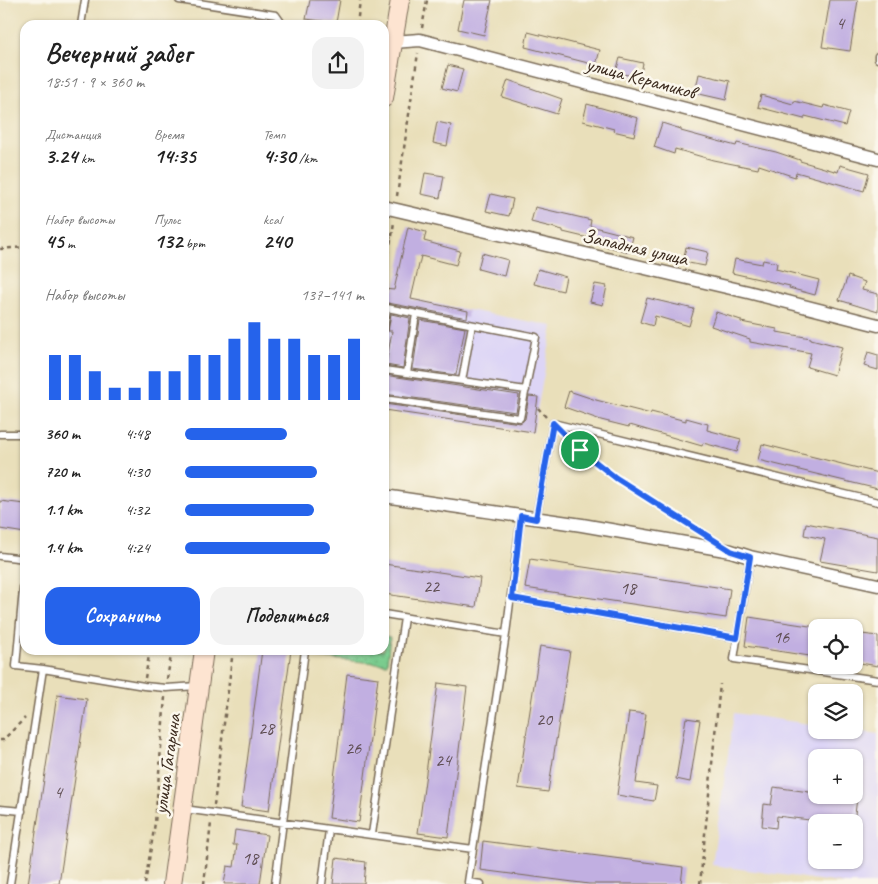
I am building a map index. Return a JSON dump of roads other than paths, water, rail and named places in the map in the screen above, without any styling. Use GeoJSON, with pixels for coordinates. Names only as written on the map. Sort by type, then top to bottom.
{"type":"FeatureCollection","features":[{"type":"Feature","properties":{"kind":"main road"},"geometry":{"type":"LineString","coordinates":[[389,59],[400,0]]}},
{"type":"Feature","properties":{"kind":"main road","name":"улица Гагарина"},"geometry":{"type":"LineString","coordinates":[[172,884],[203,655]]}},
{"type":"Feature","properties":{"kind":"street","name":"улица Керамиков"},"geometry":{"type":"LineString","coordinates":[[393,42],[420,40],[878,159]]}},
{"type":"Feature","properties":{"kind":"street","name":"Западная улица"},"geometry":{"type":"LineString","coordinates":[[389,209],[748,292],[878,325]]}},
{"type":"Feature","properties":{"kind":"street"},"geometry":{"type":"LineString","coordinates":[[389,497],[582,525],[722,549],[878,585]]}},
{"type":"Feature","properties":{"kind":"lane"},"geometry":{"type":"LineString","coordinates":[[82,20],[85,0]]}},
{"type":"Feature","properties":{"kind":"lane"},"geometry":{"type":"LineString","coordinates":[[179,0],[276,15],[280,20]]}},
{"type":"Feature","properties":{"kind":"lane"},"geometry":{"type":"LineString","coordinates":[[389,308],[536,337],[520,418],[389,400]]}},
{"type":"Feature","properties":{"kind":"lane"},"geometry":{"type":"LineString","coordinates":[[406,373],[416,314]]}},
{"type":"Feature","properties":{"kind":"lane"},"geometry":{"type":"LineString","coordinates":[[462,381],[472,325]]}},
{"type":"Feature","properties":{"kind":"lane"},"geometry":{"type":"LineString","coordinates":[[389,371],[526,390]]}},
{"type":"Feature","properties":{"kind":"lane"},"geometry":{"type":"LineString","coordinates":[[536,519],[553,423],[878,502]]}},
{"type":"Feature","properties":{"kind":"lane"},"geometry":{"type":"LineString","coordinates":[[0,434],[20,434]]}},
{"type":"Feature","properties":{"kind":"lane"},"geometry":{"type":"LineString","coordinates":[[481,884],[468,882],[512,598],[521,516]]}},
{"type":"Feature","properties":{"kind":"lane"},"geometry":{"type":"LineString","coordinates":[[0,556],[20,558]]}},
{"type":"Feature","properties":{"kind":"lane"},"geometry":{"type":"LineString","coordinates":[[750,557],[734,659],[878,680]]}},
{"type":"Feature","properties":{"kind":"lane"},"geometry":{"type":"LineString","coordinates":[[512,598],[737,638]]}},
{"type":"Feature","properties":{"kind":"lane"},"geometry":{"type":"LineString","coordinates":[[389,615],[506,634]]}},
{"type":"Feature","properties":{"kind":"lane"},"geometry":{"type":"LineString","coordinates":[[372,834],[404,618]]}},
{"type":"Feature","properties":{"kind":"lane"},"geometry":{"type":"LineString","coordinates":[[20,622],[16,666],[144,686],[166,688],[199,686]]}},
{"type":"Feature","properties":{"kind":"lane"},"geometry":{"type":"LineString","coordinates":[[275,884],[304,655]]}},
{"type":"Feature","properties":{"kind":"lane"},"geometry":{"type":"LineString","coordinates":[[10,884],[42,669]]}},
{"type":"Feature","properties":{"kind":"lane"},"geometry":{"type":"LineString","coordinates":[[183,808],[473,849]]}},
{"type":"Feature","properties":{"kind":"lane"},"geometry":{"type":"LineString","coordinates":[[0,809],[22,811]]}},
{"type":"Feature","properties":{"kind":"lane"},"geometry":{"type":"LineString","coordinates":[[322,884],[330,830]]}}]}
